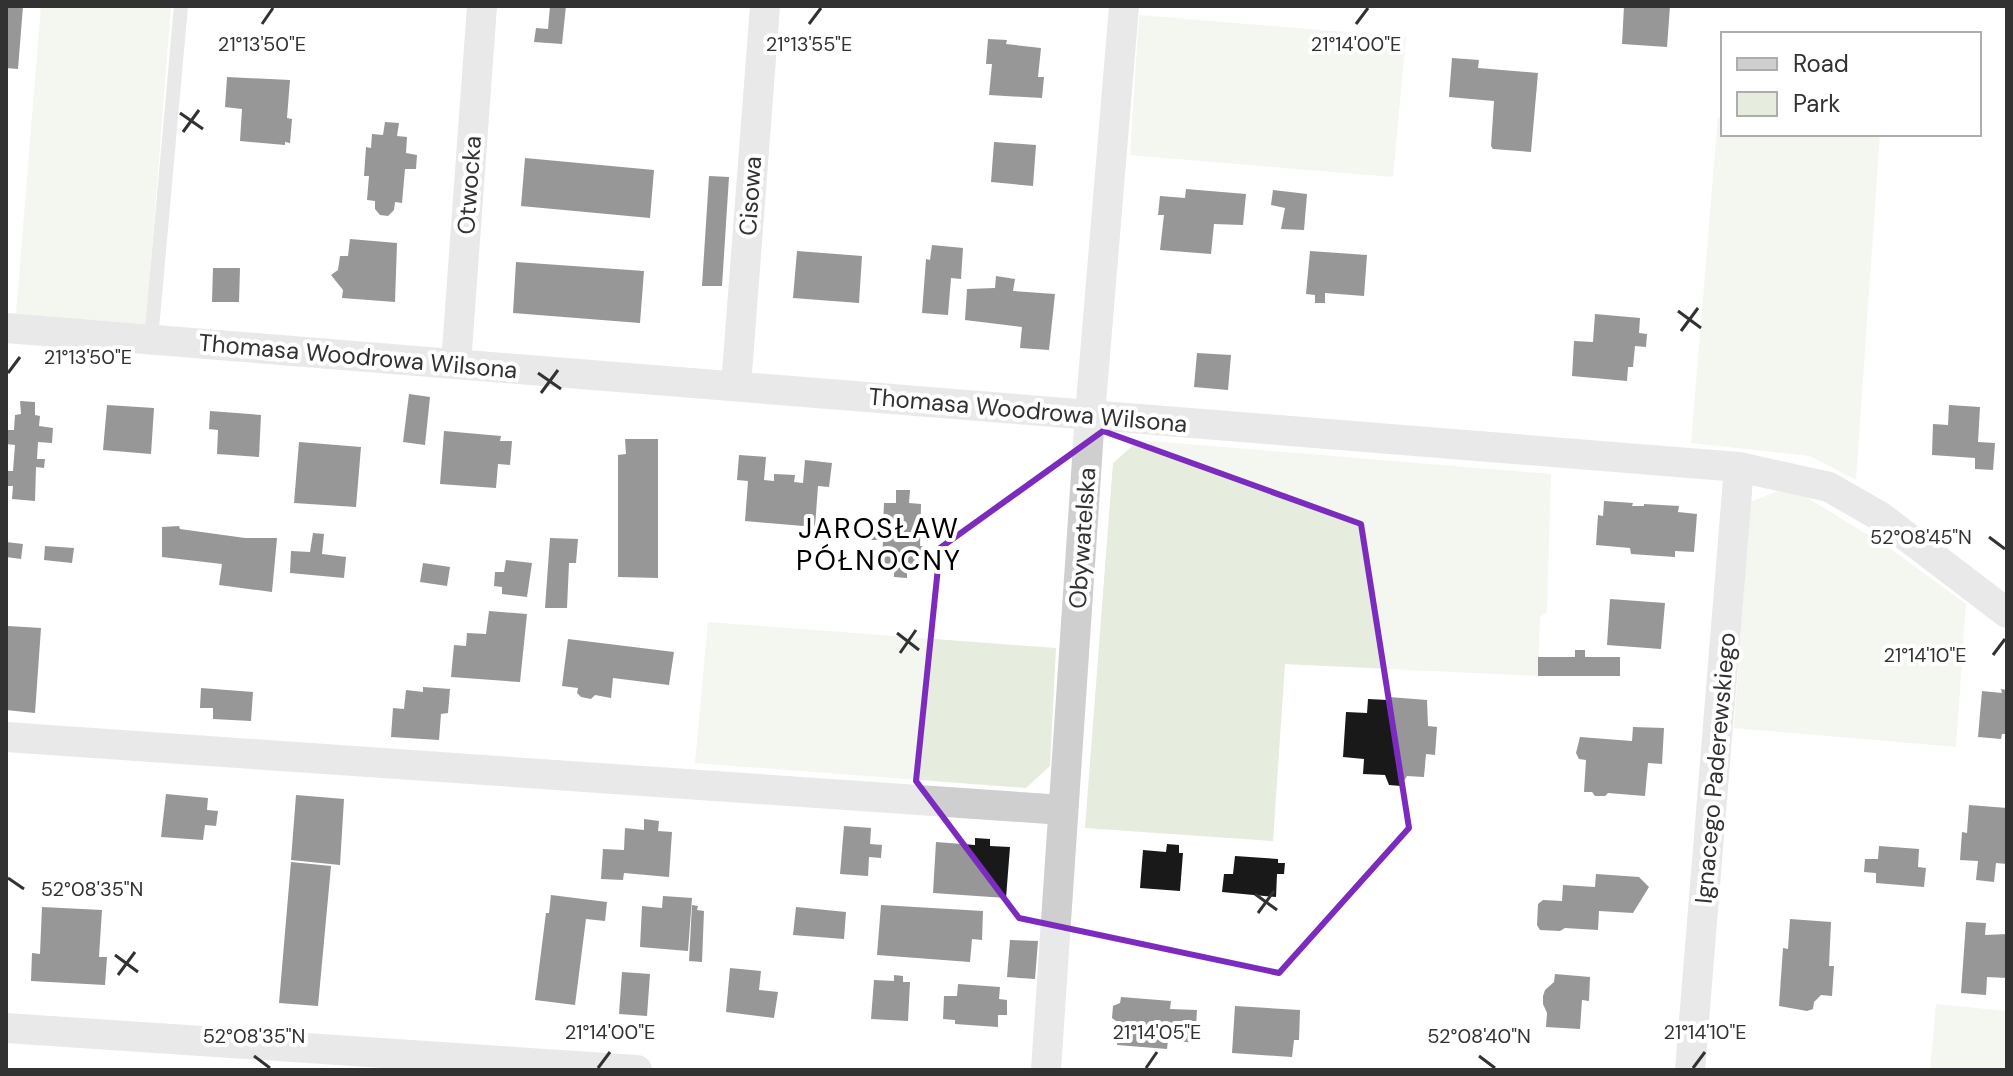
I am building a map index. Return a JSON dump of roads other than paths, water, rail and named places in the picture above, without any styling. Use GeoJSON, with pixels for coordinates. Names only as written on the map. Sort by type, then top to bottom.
{"type":"FeatureCollection","features":[{"type":"Feature","properties":{"kind":"street","name":"Otwocka"},"geometry":{"type":"LineString","coordinates":[[456,364],[482,6]]}},
{"type":"Feature","properties":{"kind":"street","name":"Cisowa"},"geometry":{"type":"LineString","coordinates":[[736,386],[765,6]]}},
{"type":"Feature","properties":{"kind":"street","name":"Obywatelska"},"geometry":{"type":"LineString","coordinates":[[1046,1070],[1090,415],[1124,6]]}},
{"type":"Feature","properties":{"kind":"street","name":"Thomasa Woodrowa Wilsona"},"geometry":{"type":"LineString","coordinates":[[6,328],[1739,467],[1829,487],[1881,517],[2007,613]]}},
{"type":"Feature","properties":{"kind":"street","name":"Ignacego Paderewskiego"},"geometry":{"type":"LineString","coordinates":[[1690,1070],[1739,467]]}},
{"type":"Feature","properties":{"kind":"street"},"geometry":{"type":"LineString","coordinates":[[6,737],[1063,810]]}},
{"type":"Feature","properties":{"kind":"street"},"geometry":{"type":"LineString","coordinates":[[6,1028],[637,1070]]}},
{"type":"Feature","properties":{"kind":"lane"},"geometry":{"type":"LineString","coordinates":[[151,340],[181,6]]}},
{"type":"Feature","properties":{"kind":"district","name":"JAROSŁAW PÓŁNOCNY"},"geometry":{"type":"Point","coordinates":[879,544]}}]}
